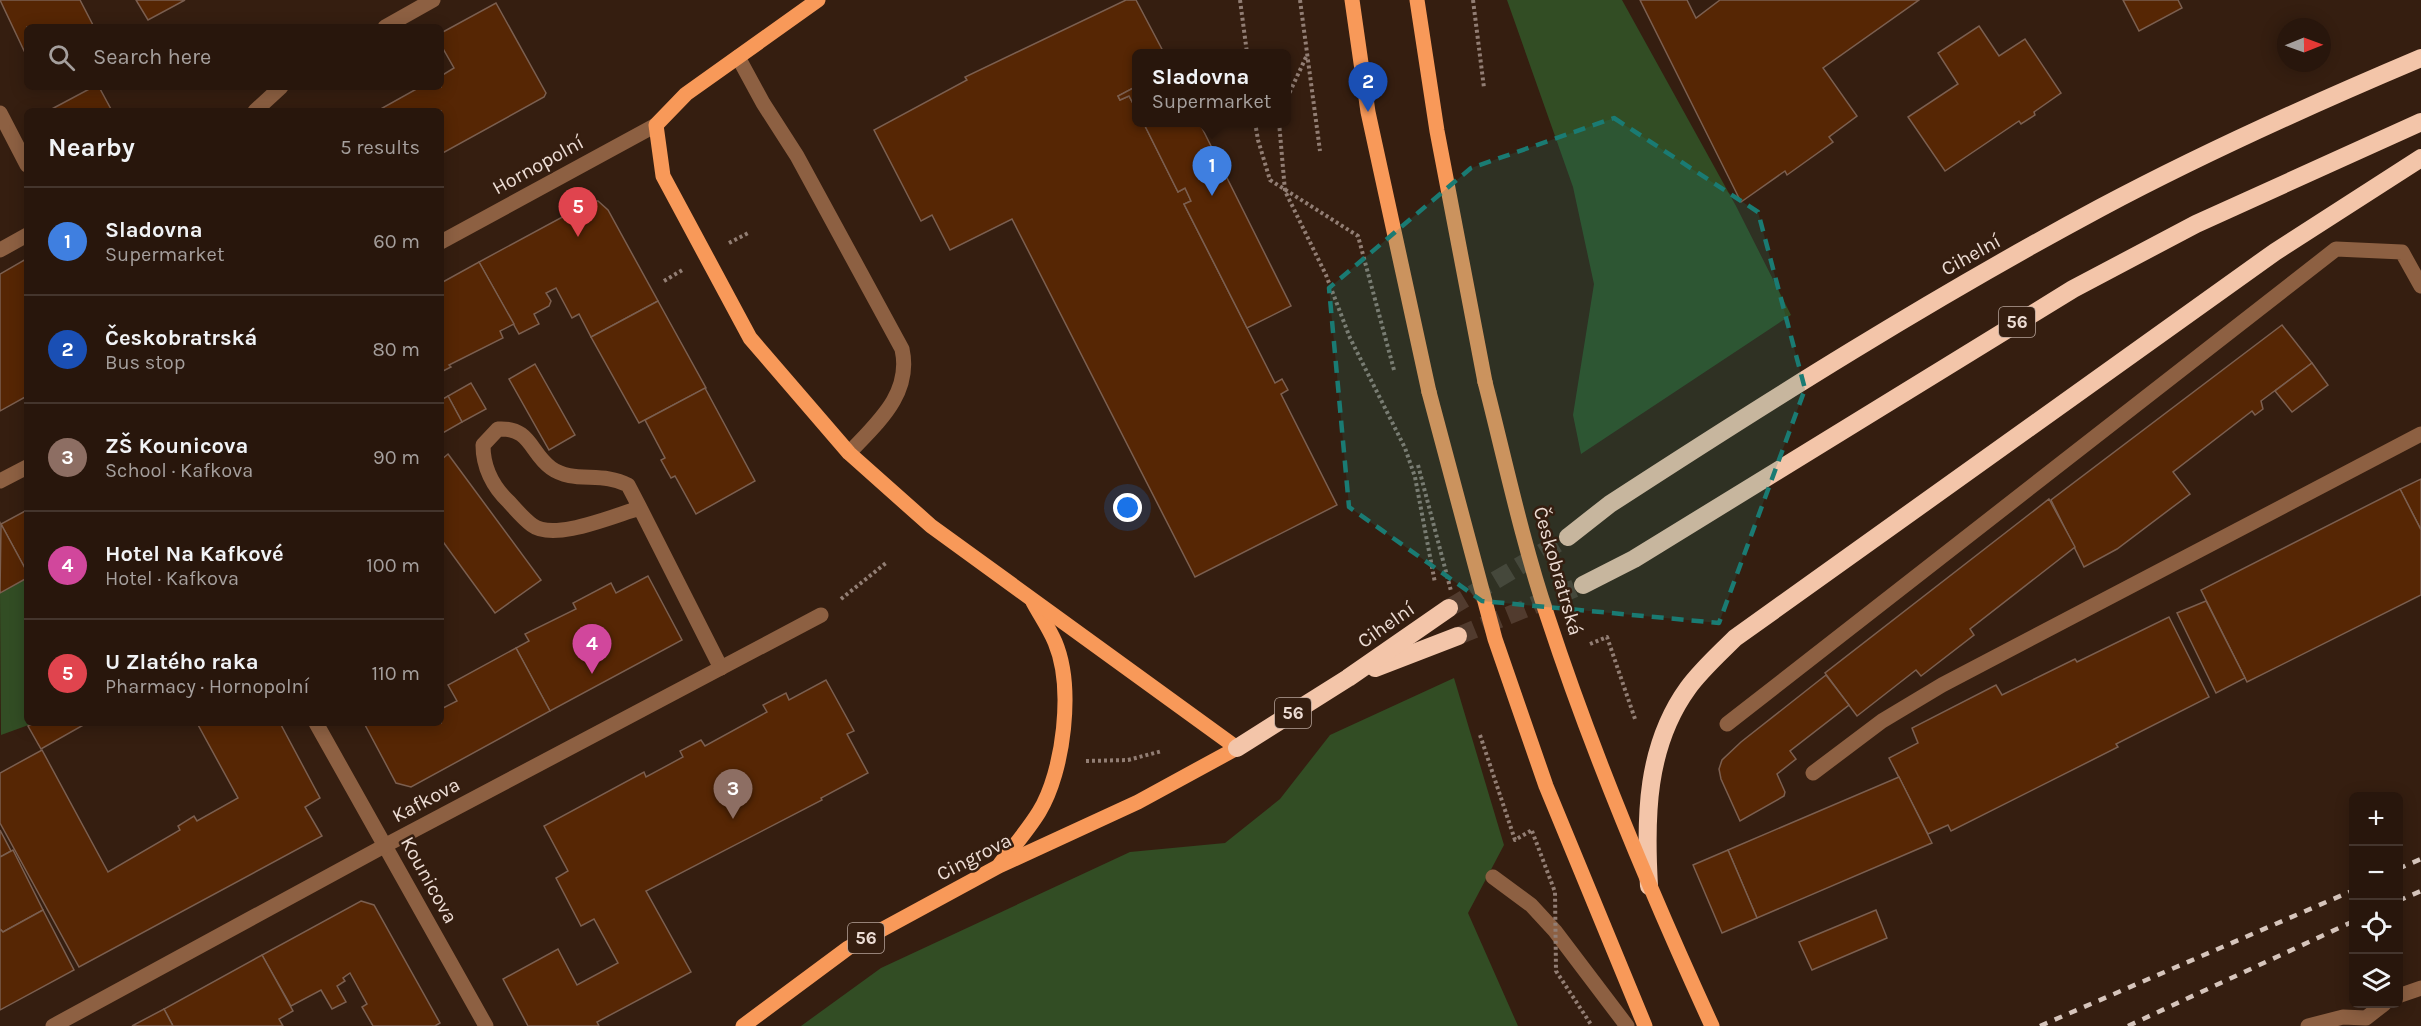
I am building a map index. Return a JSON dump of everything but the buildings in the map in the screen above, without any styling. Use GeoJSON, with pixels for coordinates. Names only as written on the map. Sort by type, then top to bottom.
{"type":"FeatureCollection","features":[{"type":"Feature","properties":{"kind":"highway","name":"Cihelní"},"geometry":{"type":"LineString","coordinates":[[1568,537],[1610,504],[1841,357],[2100,208],[2205,154],[2421,58]]}},
{"type":"Feature","properties":{"kind":"highway","name":"56"},"geometry":{"type":"LineString","coordinates":[[1583,585],[1634,559],[2073,289],[2196,224],[2421,122]]}},
{"type":"Feature","properties":{"kind":"highway"},"geometry":{"type":"LineString","coordinates":[[1649,887],[1647,832],[1649,794],[1657,752],[1669,721],[1688,688],[1735,638],[2275,252],[2421,158]]}},
{"type":"Feature","properties":{"kind":"highway","name":"Cihelní"},"geometry":{"type":"LineString","coordinates":[[1237,748],[1348,678],[1443,602]]}},
{"type":"Feature","properties":{"kind":"highway","name":"Cihelní"},"geometry":{"type":"LineString","coordinates":[[1348,678],[1458,636]]}},
{"type":"Feature","properties":{"kind":"main road"},"geometry":{"type":"LineString","coordinates":[[818,0],[686,94],[656,125],[663,176],[750,338],[849,453],[931,526],[1237,748]]}},
{"type":"Feature","properties":{"kind":"main road"},"geometry":{"type":"LineString","coordinates":[[1352,0],[1368,112],[1429,392],[1495,639],[1545,786],[1645,1026]]}},
{"type":"Feature","properties":{"kind":"main road","name":"Českobratrská"},"geometry":{"type":"LineString","coordinates":[[1417,0],[1437,131],[1485,382],[1547,616],[1600,765],[1649,887],[1712,1026]]}},
{"type":"Feature","properties":{"kind":"main road"},"geometry":{"type":"LineString","coordinates":[[999,866],[1039,811],[1058,758],[1064,726],[1056,644],[1032,599]]}},
{"type":"Feature","properties":{"kind":"main road","name":"Cingrova"},"geometry":{"type":"LineString","coordinates":[[743,1026],[848,948],[999,866],[1138,802],[1237,748]]}},
{"type":"Feature","properties":{"kind":"street"},"geometry":{"type":"LineString","coordinates":[[391,24],[434,0]]}},
{"type":"Feature","properties":{"kind":"street"},"geometry":{"type":"LineString","coordinates":[[738,57],[763,104],[797,156],[902,349],[905,363],[904,377],[898,395],[886,413],[849,453]]}},
{"type":"Feature","properties":{"kind":"street"},"geometry":{"type":"LineString","coordinates":[[258,108],[278,90]]}},
{"type":"Feature","properties":{"kind":"street"},"geometry":{"type":"LineString","coordinates":[[0,113],[24,159]]}},
{"type":"Feature","properties":{"kind":"street","name":"Hornopolní"},"geometry":{"type":"LineString","coordinates":[[444,240],[656,125]]}},
{"type":"Feature","properties":{"kind":"street"},"geometry":{"type":"LineString","coordinates":[[0,250],[24,237]]}},
{"type":"Feature","properties":{"kind":"street"},"geometry":{"type":"LineString","coordinates":[[1727,724],[2336,249],[2402,252],[2421,286]]}},
{"type":"Feature","properties":{"kind":"street"},"geometry":{"type":"LineString","coordinates":[[640,508],[567,530],[549,532],[533,527],[501,495],[483,463],[483,445],[498,429],[509,428],[522,434],[549,467],[564,475],[606,476],[627,485],[640,508],[721,668]]}},
{"type":"Feature","properties":{"kind":"street"},"geometry":{"type":"LineString","coordinates":[[1813,773],[1882,721],[1942,685],[2421,434]]}},
{"type":"Feature","properties":{"kind":"street"},"geometry":{"type":"LineString","coordinates":[[0,482],[24,469]]}},
{"type":"Feature","properties":{"kind":"street","name":"Kafkova"},"geometry":{"type":"LineString","coordinates":[[53,1026],[386,845],[821,615]]}},
{"type":"Feature","properties":{"kind":"street","name":"Kounicova"},"geometry":{"type":"LineString","coordinates":[[318,726],[486,1026]]}},
{"type":"Feature","properties":{"kind":"street"},"geometry":{"type":"LineString","coordinates":[[1493,877],[1532,905],[1555,931],[1627,1026]]}},
{"type":"Feature","properties":{"kind":"street"},"geometry":{"type":"LineString","coordinates":[[2403,994],[2421,988]]}},
{"type":"Feature","properties":{"kind":"street"},"geometry":{"type":"LineString","coordinates":[[2308,1026],[2343,1017],[2372,1022],[2381,1008]]}},
{"type":"Feature","properties":{"kind":"path"},"geometry":{"type":"LineString","coordinates":[[1240,0],[1246,49]]}},
{"type":"Feature","properties":{"kind":"path"},"geometry":{"type":"LineString","coordinates":[[1300,0],[1320,151]]}},
{"type":"Feature","properties":{"kind":"path"},"geometry":{"type":"LineString","coordinates":[[1473,0],[1484,88]]}},
{"type":"Feature","properties":{"kind":"path"},"geometry":{"type":"LineString","coordinates":[[1291,90],[1308,54]]}},
{"type":"Feature","properties":{"kind":"path"},"geometry":{"type":"LineString","coordinates":[[1256,127],[1270,180],[1358,236],[1395,374]]}},
{"type":"Feature","properties":{"kind":"path"},"geometry":{"type":"LineString","coordinates":[[1279,127],[1285,191],[1326,275],[1350,338],[1405,448],[1415,477],[1443,602]]}},
{"type":"Feature","properties":{"kind":"path"},"geometry":{"type":"LineString","coordinates":[[821,615],[886,563]]}},
{"type":"Feature","properties":{"kind":"path"},"geometry":{"type":"LineString","coordinates":[[1590,644],[1607,637],[1635,719]]}},
{"type":"Feature","properties":{"kind":"path"},"geometry":{"type":"LineString","coordinates":[[1479,735],[1515,840],[1532,830]]}},
{"type":"Feature","properties":{"kind":"path"},"geometry":{"type":"LineString","coordinates":[[1058,758],[1072,761],[1128,760],[1162,752]]}},
{"type":"Feature","properties":{"kind":"highlighted area"},"geometry":{"type":"Polygon","coordinates":[[[1614,118],[1758,212],[1805,389],[1719,623],[1482,601],[1349,507],[1329,288],[1471,168],[1614,118]]]}},
{"type":"Feature","properties":{"kind":"green space"},"geometry":{"type":"Polygon","coordinates":[[[1507,0],[1622,0],[1736,206],[1791,315],[1581,454],[1573,415],[1594,284],[1573,187],[1507,0]]]}},
{"type":"Feature","properties":{"kind":"green space"},"geometry":{"type":"Polygon","coordinates":[[[24,580],[26,726],[1,735],[0,592],[24,580]]]}},
{"type":"Feature","properties":{"kind":"green space"},"geometry":{"type":"Polygon","coordinates":[[[1454,678],[1504,845],[1468,913],[1518,1026],[801,1026],[881,968],[1130,852],[1225,843],[1280,799],[1330,735],[1454,678]]]}},
{"type":"Feature","properties":{"kind":"tunnel"},"geometry":{"type":"LineString","coordinates":[[1449,608],[1568,537]]}},
{"type":"Feature","properties":{"kind":"tunnel"},"geometry":{"type":"LineString","coordinates":[[1458,636],[1583,585]]}},
{"type":"Feature","properties":{"kind":"railway"},"geometry":{"type":"LineString","coordinates":[[2403,867],[2421,859]]}},
{"type":"Feature","properties":{"kind":"railway"},"geometry":{"type":"LineString","coordinates":[[2400,900],[2421,891]]}},
{"type":"Feature","properties":{"kind":"railway"},"geometry":{"type":"LineString","coordinates":[[2040,1026],[2349,892]]}},
{"type":"Feature","properties":{"kind":"railway"},"geometry":{"type":"LineString","coordinates":[[2128,1026],[2349,923]]}},
{"type":"Feature","properties":{"kind":"place","name":"Českobratrská"},"geometry":{"type":"Point","coordinates":[1368,112]}},
{"type":"Feature","properties":{"kind":"place","name":"Sladovna"},"geometry":{"type":"Point","coordinates":[1212,196]}},
{"type":"Feature","properties":{"kind":"place","name":"U Zlatého raka"},"geometry":{"type":"Point","coordinates":[578,237]}},
{"type":"Feature","properties":{"kind":"place","name":"Hotel Na Kafkové"},"geometry":{"type":"Point","coordinates":[592,674]}},
{"type":"Feature","properties":{"kind":"place","name":"ZŠ Kounicova"},"geometry":{"type":"Point","coordinates":[733,819]}}]}
